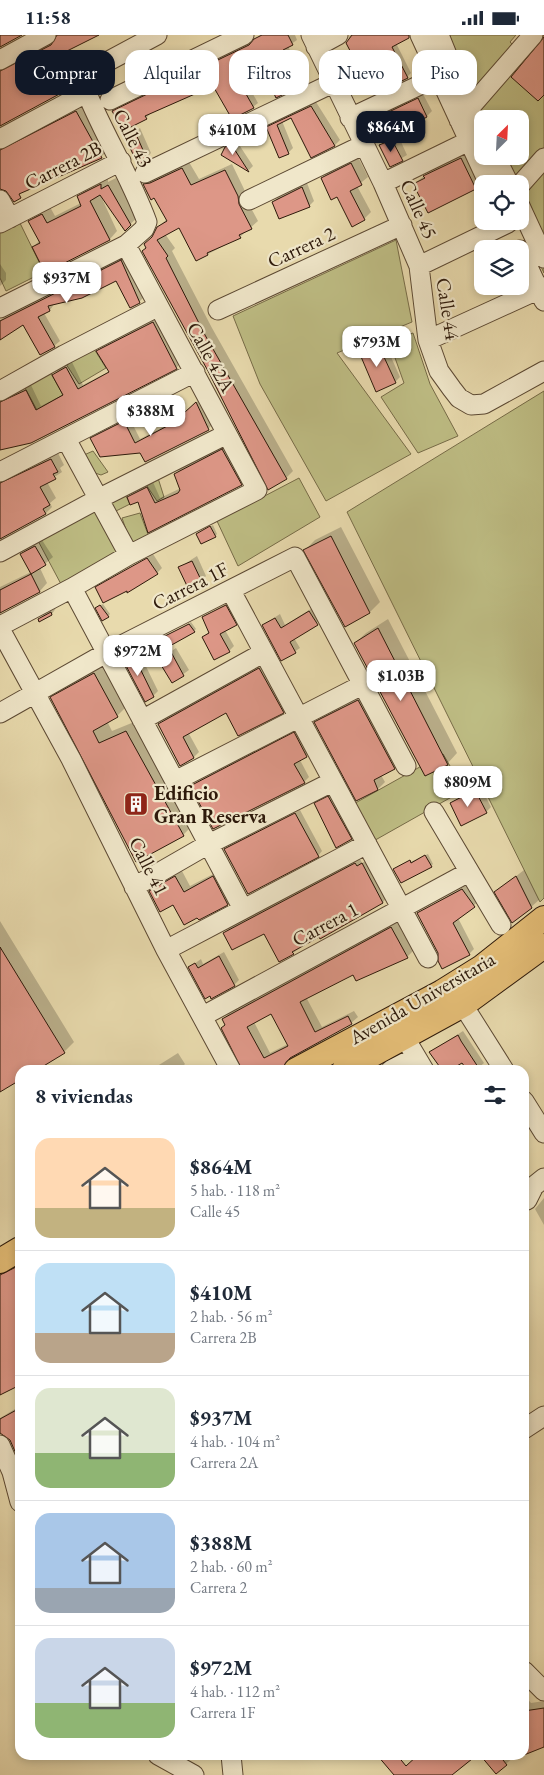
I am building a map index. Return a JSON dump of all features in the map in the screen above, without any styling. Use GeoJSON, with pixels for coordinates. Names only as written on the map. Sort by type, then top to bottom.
{"type":"FeatureCollection","features":[{"type":"Feature","properties":{"kind":"main road","name":"Avenida Universitaria"},"geometry":{"type":"LineString","coordinates":[[305,1065],[442,992],[482,967],[544,918]]}},
{"type":"Feature","properties":{"kind":"main road","name":"Avenida Universitaria"},"geometry":{"type":"LineString","coordinates":[[368,1065],[415,1055],[463,1005],[544,946]]}},
{"type":"Feature","properties":{"kind":"main road"},"geometry":{"type":"LineString","coordinates":[[0,1242],[15,1233]]}},
{"type":"Feature","properties":{"kind":"main road"},"geometry":{"type":"LineString","coordinates":[[0,1261],[15,1252]]}},
{"type":"Feature","properties":{"kind":"street"},"geometry":{"type":"LineString","coordinates":[[0,60],[46,35]]}},
{"type":"Feature","properties":{"kind":"street"},"geometry":{"type":"LineString","coordinates":[[115,57],[156,35]]}},
{"type":"Feature","properties":{"kind":"street"},"geometry":{"type":"LineString","coordinates":[[110,100],[244,35]]}},
{"type":"Feature","properties":{"kind":"street"},"geometry":{"type":"LineString","coordinates":[[313,41],[338,35]]}},
{"type":"Feature","properties":{"kind":"street"},"geometry":{"type":"LineString","coordinates":[[420,35],[427,50]]}},
{"type":"Feature","properties":{"kind":"street"},"geometry":{"type":"LineString","coordinates":[[438,35],[464,114]]}},
{"type":"Feature","properties":{"kind":"street"},"geometry":{"type":"LineString","coordinates":[[464,114],[533,35]]}},
{"type":"Feature","properties":{"kind":"street","name":"Calle 45"},"geometry":{"type":"LineString","coordinates":[[313,41],[319,54]]}},
{"type":"Feature","properties":{"kind":"street"},"geometry":{"type":"LineString","coordinates":[[350,118],[412,89]]}},
{"type":"Feature","properties":{"kind":"street"},"geometry":{"type":"LineString","coordinates":[[145,173],[319,90]]}},
{"type":"Feature","properties":{"kind":"street"},"geometry":{"type":"LineString","coordinates":[[0,139],[71,95]]}},
{"type":"Feature","properties":{"kind":"street","name":"Calle 43"},"geometry":{"type":"LineString","coordinates":[[88,95],[121,161],[147,223],[144,229],[126,245]]}},
{"type":"Feature","properties":{"kind":"street","name":"Calle 45"},"geometry":{"type":"LineString","coordinates":[[339,95],[383,183],[419,266]]}},
{"type":"Feature","properties":{"kind":"street"},"geometry":{"type":"LineString","coordinates":[[452,95],[474,133]]}},
{"type":"Feature","properties":{"kind":"street"},"geometry":{"type":"LineString","coordinates":[[383,183],[474,138]]}},
{"type":"Feature","properties":{"kind":"street"},"geometry":{"type":"LineString","coordinates":[[249,200],[363,145]]}},
{"type":"Feature","properties":{"kind":"street"},"geometry":{"type":"LineString","coordinates":[[529,175],[544,158]]}},
{"type":"Feature","properties":{"kind":"street","name":"Carrera 2B"},"geometry":{"type":"LineString","coordinates":[[5,220],[121,161]]}},
{"type":"Feature","properties":{"kind":"street"},"geometry":{"type":"LineString","coordinates":[[0,200],[5,220]]}},
{"type":"Feature","properties":{"kind":"street","name":"Carrera 2"},"geometry":{"type":"LineString","coordinates":[[218,310],[402,225]]}},
{"type":"Feature","properties":{"kind":"street"},"geometry":{"type":"LineString","coordinates":[[529,226],[544,258]]}},
{"type":"Feature","properties":{"kind":"street"},"geometry":{"type":"LineString","coordinates":[[419,266],[492,230]]}},
{"type":"Feature","properties":{"kind":"street"},"geometry":{"type":"LineString","coordinates":[[0,308],[126,245]]}},
{"type":"Feature","properties":{"kind":"street","name":"Calle 42A"},"geometry":{"type":"LineString","coordinates":[[126,245],[157,307],[195,372],[257,490],[129,555]]}},
{"type":"Feature","properties":{"kind":"street","name":"Calle 44"},"geometry":{"type":"LineString","coordinates":[[419,266],[428,341],[440,371],[459,398],[471,405],[484,404],[544,371]]}},
{"type":"Feature","properties":{"kind":"street"},"geometry":{"type":"LineString","coordinates":[[428,341],[542,293],[529,267]]}},
{"type":"Feature","properties":{"kind":"street"},"geometry":{"type":"LineString","coordinates":[[0,391],[64,355],[157,307]]}},
{"type":"Feature","properties":{"kind":"street"},"geometry":{"type":"LineString","coordinates":[[0,472],[195,372]]}},
{"type":"Feature","properties":{"kind":"street"},"geometry":{"type":"LineString","coordinates":[[0,552],[98,499],[227,434]]}},
{"type":"Feature","properties":{"kind":"street"},"geometry":{"type":"LineString","coordinates":[[0,628],[129,555],[66,439]]}},
{"type":"Feature","properties":{"kind":"street","name":"Carrera 1F"},"geometry":{"type":"LineString","coordinates":[[0,713],[106,653],[231,591],[294,557],[364,684]]}},
{"type":"Feature","properties":{"kind":"street"},"geometry":{"type":"LineString","coordinates":[[72,588],[207,845],[243,909]]}},
{"type":"Feature","properties":{"kind":"street"},"geometry":{"type":"LineString","coordinates":[[231,591],[428,959]]}},
{"type":"Feature","properties":{"kind":"street","name":"Calle 41"},"geometry":{"type":"LineString","coordinates":[[0,628],[35,692],[166,950],[229,1065]]}},
{"type":"Feature","properties":{"kind":"street"},"geometry":{"type":"LineString","coordinates":[[142,720],[263,653]]}},
{"type":"Feature","properties":{"kind":"street"},"geometry":{"type":"LineString","coordinates":[[175,781],[364,684],[406,766]]}},
{"type":"Feature","properties":{"kind":"street"},"geometry":{"type":"LineString","coordinates":[[134,887],[207,845],[332,782]]}},
{"type":"Feature","properties":{"kind":"street"},"geometry":{"type":"LineString","coordinates":[[434,812],[502,925]]}},
{"type":"Feature","properties":{"kind":"street"},"geometry":{"type":"LineString","coordinates":[[166,950],[367,844]]}},
{"type":"Feature","properties":{"kind":"street","name":"Carrera 1"},"geometry":{"type":"LineString","coordinates":[[203,1016],[469,873]]}},
{"type":"Feature","properties":{"kind":"street"},"geometry":{"type":"LineString","coordinates":[[463,1005],[501,1065]]}},
{"type":"Feature","properties":{"kind":"street"},"geometry":{"type":"LineString","coordinates":[[399,1065],[415,1055]]}},
{"type":"Feature","properties":{"kind":"street"},"geometry":{"type":"LineString","coordinates":[[529,1109],[544,1133]]}},
{"type":"Feature","properties":{"kind":"street"},"geometry":{"type":"LineString","coordinates":[[529,1196],[534,1186],[544,1178]]}},
{"type":"Feature","properties":{"kind":"street"},"geometry":{"type":"LineString","coordinates":[[529,1426],[544,1415]]}},
{"type":"Feature","properties":{"kind":"street"},"geometry":{"type":"LineString","coordinates":[[0,1445],[15,1486]]}},
{"type":"Feature","properties":{"kind":"street"},"geometry":{"type":"LineString","coordinates":[[529,1676],[544,1691]]}},
{"type":"Feature","properties":{"kind":"street"},"geometry":{"type":"LineString","coordinates":[[167,1760],[194,1775]]}},
{"type":"Feature","properties":{"kind":"street"},"geometry":{"type":"LineString","coordinates":[[232,1760],[233,1775]]}},
{"type":"Feature","properties":{"kind":"shaded area"},"geometry":{"type":"Polygon","coordinates":[[[429,35],[516,35],[510,42],[525,56],[544,35],[544,273],[523,230],[529,230],[529,175],[510,175],[498,165],[529,165],[529,110],[474,110],[474,129],[458,95],[477,95],[477,50],[436,50],[429,35]]]}},
{"type":"Feature","properties":{"kind":"shaded area"},"geometry":{"type":"Polygon","coordinates":[[[17,217],[44,272],[6,291],[0,278],[0,225],[17,217]]]}},
{"type":"Feature","properties":{"kind":"shaded area"},"geometry":{"type":"Polygon","coordinates":[[[396,240],[412,322],[337,353],[411,454],[326,501],[260,384],[233,316],[396,240]]]}},
{"type":"Feature","properties":{"kind":"shaded area"},"geometry":{"type":"Polygon","coordinates":[[[413,333],[430,384],[458,436],[418,453],[381,397],[404,383],[389,341],[413,333]]]}},
{"type":"Feature","properties":{"kind":"shaded area"},"geometry":{"type":"Polygon","coordinates":[[[91,344],[106,368],[79,384],[64,361],[91,344]]]}},
{"type":"Feature","properties":{"kind":"shaded area"},"geometry":{"type":"Polygon","coordinates":[[[48,368],[63,395],[37,410],[24,386],[48,368]]]}},
{"type":"Feature","properties":{"kind":"shaded area"},"geometry":{"type":"Polygon","coordinates":[[[544,391],[544,898],[540,902],[347,512],[544,391]]]}},
{"type":"Feature","properties":{"kind":"shaded area"},"geometry":{"type":"Polygon","coordinates":[[[158,393],[167,408],[146,421],[136,406],[158,393]]]}},
{"type":"Feature","properties":{"kind":"shaded area"},"geometry":{"type":"Polygon","coordinates":[[[93,451],[108,472],[101,475],[92,472],[84,455],[93,451]]]}},
{"type":"Feature","properties":{"kind":"shaded area"},"geometry":{"type":"Polygon","coordinates":[[[158,478],[164,497],[157,501],[145,483],[158,478]]]}},
{"type":"Feature","properties":{"kind":"shaded area"},"geometry":{"type":"Polygon","coordinates":[[[299,478],[320,517],[238,566],[217,521],[299,478]]]}},
{"type":"Feature","properties":{"kind":"shaded area"},"geometry":{"type":"Polygon","coordinates":[[[120,493],[126,496],[130,504],[116,511],[109,503],[120,493]]]}},
{"type":"Feature","properties":{"kind":"shaded area"},"geometry":{"type":"Polygon","coordinates":[[[93,507],[119,556],[62,586],[36,537],[93,507]]]}},
{"type":"Feature","properties":{"kind":"shaded area"},"geometry":{"type":"Polygon","coordinates":[[[140,513],[149,537],[131,544],[122,518],[140,513]]]}},
{"type":"Feature","properties":{"kind":"shaded area"},"geometry":{"type":"Polygon","coordinates":[[[443,754],[464,790],[370,843],[350,806],[443,754]]]}},
{"type":"Feature","properties":{"kind":"building"},"geometry":{"type":"Polygon","coordinates":[[[0,35],[22,35],[0,47],[0,35]]]}},
{"type":"Feature","properties":{"kind":"building"},"geometry":{"type":"Polygon","coordinates":[[[57,35],[99,35],[69,50],[41,50],[51,45],[57,35]]]}},
{"type":"Feature","properties":{"kind":"building"},"geometry":{"type":"Polygon","coordinates":[[[262,35],[288,35],[293,45],[283,50],[239,50],[249,45],[254,39],[262,35]]]}},
{"type":"Feature","properties":{"kind":"building"},"geometry":{"type":"Polygon","coordinates":[[[352,35],[409,35],[409,38],[392,47],[394,50],[350,50],[346,43],[352,35]]]}},
{"type":"Feature","properties":{"kind":"building"},"geometry":{"type":"Polygon","coordinates":[[[544,37],[544,95],[538,101],[511,77],[544,37]]]}},
{"type":"Feature","properties":{"kind":"building"},"geometry":{"type":"Polygon","coordinates":[[[229,55],[229,95],[247,95],[254,108],[232,119],[218,95],[219,59],[229,55]]]}},
{"type":"Feature","properties":{"kind":"building"},"geometry":{"type":"Polygon","coordinates":[[[15,63],[15,95],[58,95],[0,126],[0,71],[15,63]]]}},
{"type":"Feature","properties":{"kind":"building"},"geometry":{"type":"Polygon","coordinates":[[[402,66],[408,78],[402,81],[402,66]]]}},
{"type":"Feature","properties":{"kind":"building"},"geometry":{"type":"Polygon","coordinates":[[[145,95],[193,95],[145,116],[147,119],[123,131],[112,111],[145,95]]]}},
{"type":"Feature","properties":{"kind":"building"},"geometry":{"type":"Polygon","coordinates":[[[418,98],[427,117],[382,140],[372,120],[418,98]]]}},
{"type":"Feature","properties":{"kind":"building"},"geometry":{"type":"Polygon","coordinates":[[[311,106],[335,146],[311,158],[291,118],[277,125],[289,154],[279,158],[266,127],[311,106]]]}},
{"type":"Feature","properties":{"kind":"building"},"geometry":{"type":"Polygon","coordinates":[[[76,111],[102,158],[19,194],[21,198],[14,202],[6,191],[0,189],[0,150],[76,111]]]}},
{"type":"Feature","properties":{"kind":"building"},"geometry":{"type":"Polygon","coordinates":[[[135,132],[147,159],[138,165],[125,137],[135,132]]]}},
{"type":"Feature","properties":{"kind":"building"},"geometry":{"type":"Polygon","coordinates":[[[392,140],[403,161],[390,167],[379,145],[392,140]]]}},
{"type":"Feature","properties":{"kind":"building"},"geometry":{"type":"Polygon","coordinates":[[[231,144],[249,172],[221,155],[225,147],[231,144]]]}},
{"type":"Feature","properties":{"kind":"building"},"geometry":{"type":"Polygon","coordinates":[[[461,158],[474,185],[474,190],[428,213],[413,184],[425,178],[423,176],[461,158]]]}},
{"type":"Feature","properties":{"kind":"building"},"geometry":{"type":"Polygon","coordinates":[[[351,163],[362,185],[350,191],[365,220],[352,227],[337,197],[331,200],[321,178],[351,163]]]}},
{"type":"Feature","properties":{"kind":"building"},"geometry":{"type":"Polygon","coordinates":[[[182,168],[191,185],[225,170],[252,229],[239,235],[241,238],[207,253],[208,255],[196,261],[179,228],[157,240],[168,256],[166,258],[205,335],[287,479],[268,490],[208,371],[142,251],[146,248],[144,244],[152,237],[157,227],[167,221],[154,198],[151,200],[143,184],[150,183],[182,168]]]}},
{"type":"Feature","properties":{"kind":"building"},"geometry":{"type":"Polygon","coordinates":[[[101,184],[101,189],[108,185],[131,225],[125,231],[100,195],[90,201],[110,240],[45,273],[32,247],[40,243],[28,221],[42,214],[47,223],[81,206],[77,196],[101,184]]]}},
{"type":"Feature","properties":{"kind":"building"},"geometry":{"type":"Polygon","coordinates":[[[302,187],[310,207],[279,219],[272,202],[302,187]]]}},
{"type":"Feature","properties":{"kind":"building"},"geometry":{"type":"Polygon","coordinates":[[[121,260],[140,303],[130,308],[116,281],[82,298],[48,306],[50,311],[38,317],[55,347],[40,355],[23,325],[0,340],[0,321],[121,260]]]}},
{"type":"Feature","properties":{"kind":"building"},"geometry":{"type":"Polygon","coordinates":[[[153,322],[177,369],[31,443],[0,450],[0,402],[26,390],[36,410],[63,395],[52,375],[66,367],[78,389],[109,372],[96,351],[153,322]]]}},
{"type":"Feature","properties":{"kind":"building"},"geometry":{"type":"Polygon","coordinates":[[[378,344],[396,383],[376,392],[359,352],[378,344]]]}},
{"type":"Feature","properties":{"kind":"building"},"geometry":{"type":"Polygon","coordinates":[[[196,402],[209,430],[145,462],[140,453],[100,457],[90,438],[124,421],[135,443],[173,423],[196,402]]]}},
{"type":"Feature","properties":{"kind":"building"},"geometry":{"type":"Polygon","coordinates":[[[222,449],[242,485],[148,533],[138,502],[130,505],[127,497],[147,487],[155,503],[178,493],[180,490],[174,474],[222,449]]]}},
{"type":"Feature","properties":{"kind":"building"},"geometry":{"type":"Polygon","coordinates":[[[51,459],[58,472],[53,474],[56,479],[40,487],[50,505],[43,509],[46,514],[0,539],[0,483],[51,459]]]}},
{"type":"Feature","properties":{"kind":"building"},"geometry":{"type":"Polygon","coordinates":[[[210,526],[216,537],[201,544],[196,534],[210,526]]]}},
{"type":"Feature","properties":{"kind":"building"},"geometry":{"type":"Polygon","coordinates":[[[331,536],[370,613],[345,627],[303,550],[331,536]]]}},
{"type":"Feature","properties":{"kind":"building"},"geometry":{"type":"Polygon","coordinates":[[[35,546],[46,565],[31,574],[20,554],[35,546]]]}},
{"type":"Feature","properties":{"kind":"building"},"geometry":{"type":"Polygon","coordinates":[[[147,558],[158,574],[127,593],[127,591],[103,603],[95,587],[147,558]]]}},
{"type":"Feature","properties":{"kind":"building"},"geometry":{"type":"Polygon","coordinates":[[[192,561],[202,582],[188,588],[178,567],[192,561]]]}},
{"type":"Feature","properties":{"kind":"building"},"geometry":{"type":"Polygon","coordinates":[[[31,574],[40,592],[0,613],[0,590],[31,574]]]}},
{"type":"Feature","properties":{"kind":"building"},"geometry":{"type":"Polygon","coordinates":[[[100,605],[109,617],[102,621],[95,608],[100,605]]]}},
{"type":"Feature","properties":{"kind":"building"},"geometry":{"type":"Polygon","coordinates":[[[226,605],[237,625],[220,634],[230,652],[214,660],[202,637],[209,633],[202,617],[226,605]]]}},
{"type":"Feature","properties":{"kind":"building"},"geometry":{"type":"Polygon","coordinates":[[[309,611],[318,625],[290,642],[296,653],[281,661],[262,625],[275,618],[281,628],[309,611]]]}},
{"type":"Feature","properties":{"kind":"building"},"geometry":{"type":"Polygon","coordinates":[[[51,612],[52,615],[39,622],[38,619],[51,612]]]}},
{"type":"Feature","properties":{"kind":"building"},"geometry":{"type":"Polygon","coordinates":[[[189,624],[195,632],[168,647],[163,637],[189,624]]]}},
{"type":"Feature","properties":{"kind":"building"},"geometry":{"type":"Polygon","coordinates":[[[378,628],[448,765],[425,776],[354,643],[378,628]]]}},
{"type":"Feature","properties":{"kind":"building"},"geometry":{"type":"Polygon","coordinates":[[[132,652],[154,697],[145,702],[122,658],[132,652]]]}},
{"type":"Feature","properties":{"kind":"building"},"geometry":{"type":"Polygon","coordinates":[[[171,652],[184,676],[172,683],[158,660],[171,652]]]}},
{"type":"Feature","properties":{"kind":"building"},"geometry":{"type":"Polygon","coordinates":[[[259,668],[284,713],[238,736],[226,713],[183,737],[194,758],[180,766],[158,724],[259,668]]]}},
{"type":"Feature","properties":{"kind":"building"},"geometry":{"type":"Polygon","coordinates":[[[94,673],[118,717],[93,731],[99,743],[126,731],[184,836],[136,862],[50,697],[94,673]]]}},
{"type":"Feature","properties":{"kind":"building"},"geometry":{"type":"Polygon","coordinates":[[[358,700],[395,769],[374,780],[378,790],[356,801],[314,722],[358,700]]]}},
{"type":"Feature","properties":{"kind":"building"},"geometry":{"type":"Polygon","coordinates":[[[294,732],[307,757],[294,764],[305,783],[213,829],[190,786],[294,732]]]}},
{"type":"Feature","properties":{"kind":"building"},"geometry":{"type":"Polygon","coordinates":[[[475,790],[487,813],[461,826],[450,803],[475,790]]]}},
{"type":"Feature","properties":{"kind":"building"},"geometry":{"type":"Polygon","coordinates":[[[328,796],[352,839],[336,848],[314,803],[328,796]]]}},
{"type":"Feature","properties":{"kind":"building"},"geometry":{"type":"Polygon","coordinates":[[[295,813],[319,857],[248,894],[224,849],[295,813]]]}},
{"type":"Feature","properties":{"kind":"building"},"geometry":{"type":"Polygon","coordinates":[[[425,855],[432,867],[401,883],[393,869],[410,860],[411,863],[425,855]]]}},
{"type":"Feature","properties":{"kind":"building"},"geometry":{"type":"Polygon","coordinates":[[[355,863],[357,866],[362,863],[383,903],[320,939],[319,937],[292,952],[294,954],[279,962],[264,934],[232,950],[223,933],[355,863]]]}},
{"type":"Feature","properties":{"kind":"building"},"geometry":{"type":"Polygon","coordinates":[[[175,876],[184,892],[213,876],[228,905],[199,920],[197,918],[184,925],[173,905],[160,912],[149,891],[175,876]]]}},
{"type":"Feature","properties":{"kind":"building"},"geometry":{"type":"Polygon","coordinates":[[[516,876],[532,908],[512,923],[494,892],[516,876]]]}},
{"type":"Feature","properties":{"kind":"building"},"geometry":{"type":"Polygon","coordinates":[[[462,889],[475,907],[453,923],[470,955],[442,969],[438,961],[438,953],[417,913],[462,889]]]}},
{"type":"Feature","properties":{"kind":"building"},"geometry":{"type":"Polygon","coordinates":[[[391,927],[408,958],[356,981],[353,975],[300,1002],[315,1032],[348,1016],[352,1024],[290,1058],[285,1065],[240,1065],[221,1028],[225,1025],[222,1019],[391,927]],[[271,1014],[247,1027],[264,1058],[288,1046],[271,1014]]]}},
{"type":"Feature","properties":{"kind":"building"},"geometry":{"type":"Polygon","coordinates":[[[0,947],[65,1053],[45,1065],[15,1065],[15,1083],[0,1092],[0,947]]]}},
{"type":"Feature","properties":{"kind":"building"},"geometry":{"type":"Polygon","coordinates":[[[219,956],[235,986],[211,999],[210,996],[205,999],[188,967],[195,963],[198,968],[219,956]]]}},
{"type":"Feature","properties":{"kind":"building"},"geometry":{"type":"Polygon","coordinates":[[[458,1035],[477,1065],[463,1065],[462,1063],[459,1065],[438,1065],[429,1052],[458,1035]]]}},
{"type":"Feature","properties":{"kind":"building"},"geometry":{"type":"Polygon","coordinates":[[[15,1268],[15,1388],[0,1395],[0,1275],[15,1268]]]}},
{"type":"Feature","properties":{"kind":"building"},"geometry":{"type":"Polygon","coordinates":[[[15,1411],[15,1451],[10,1440],[0,1433],[0,1419],[15,1411]]]}},
{"type":"Feature","properties":{"kind":"building"},"geometry":{"type":"Polygon","coordinates":[[[544,1708],[544,1747],[529,1753],[529,1710],[544,1708]]]}},
{"type":"Feature","properties":{"kind":"building"},"geometry":{"type":"Polygon","coordinates":[[[381,1760],[401,1760],[406,1766],[413,1760],[471,1760],[452,1775],[394,1775],[381,1760]]]}},
{"type":"Feature","properties":{"kind":"building"},"geometry":{"type":"Polygon","coordinates":[[[484,1760],[503,1760],[507,1765],[496,1774],[484,1760]]]}},
{"type":"Feature","properties":{"kind":"place","name":"Edificio Gran Reserva"},"geometry":{"type":"Point","coordinates":[136,804]}}]}
